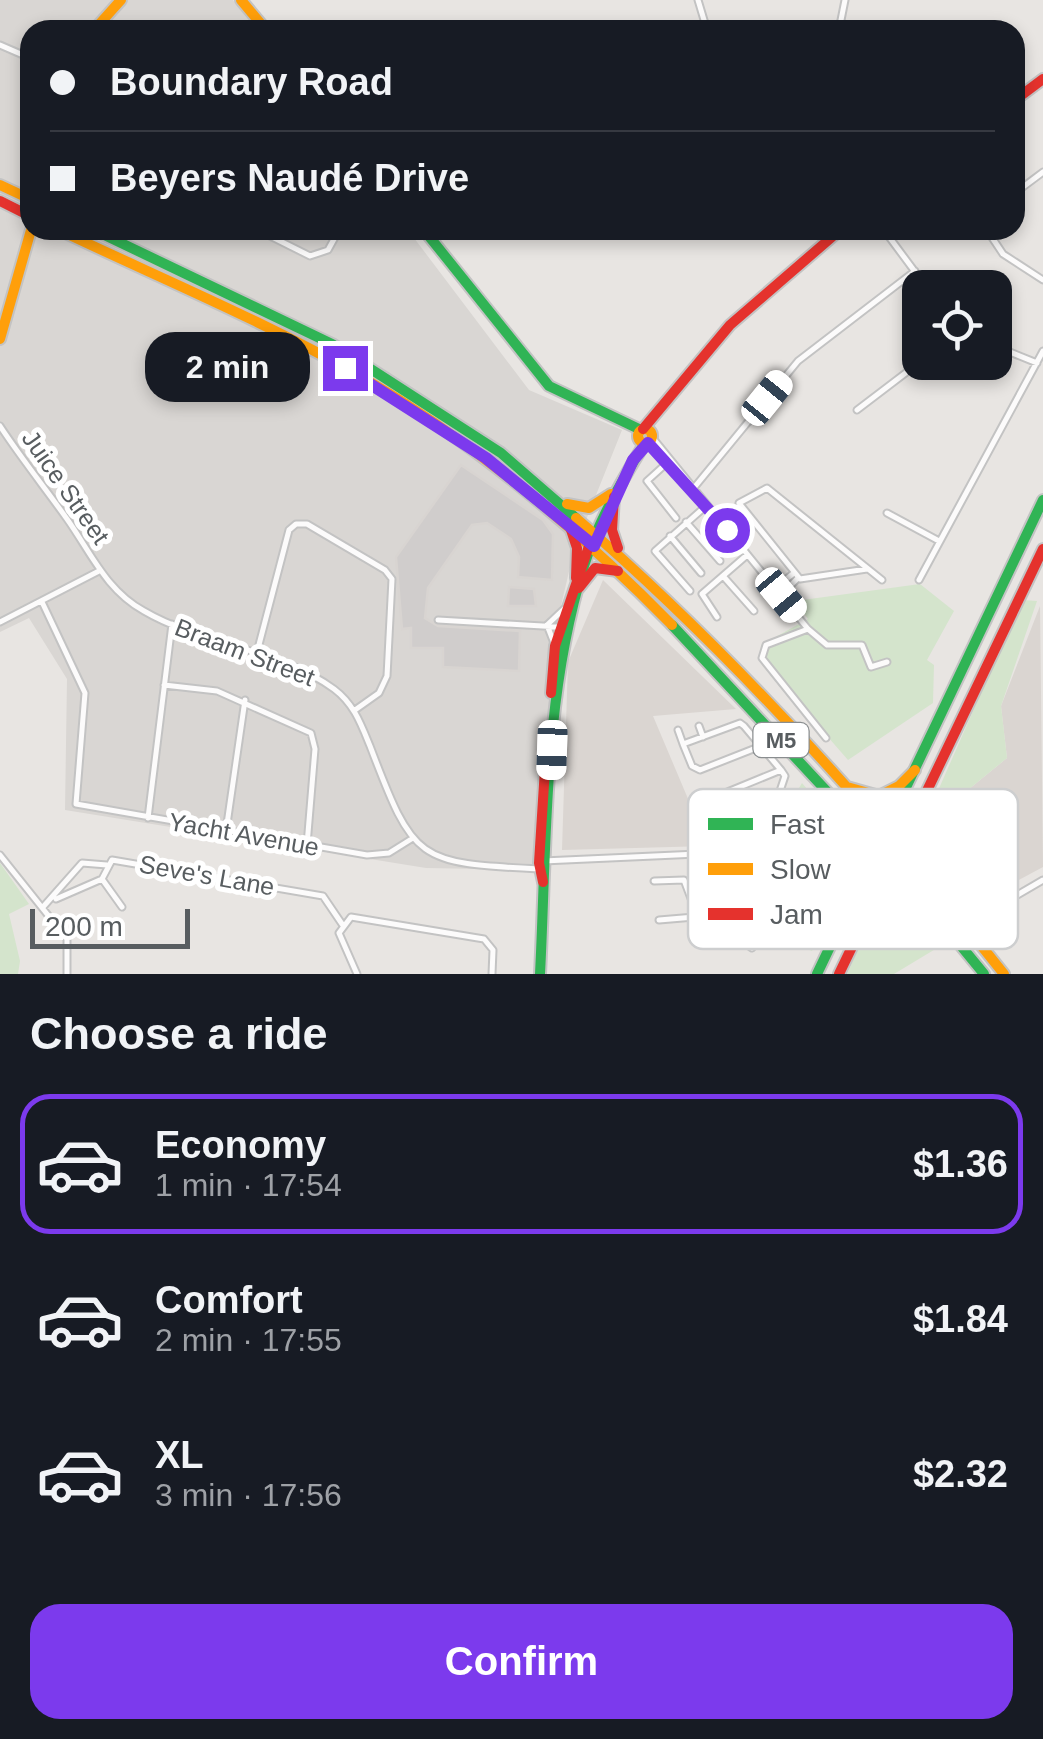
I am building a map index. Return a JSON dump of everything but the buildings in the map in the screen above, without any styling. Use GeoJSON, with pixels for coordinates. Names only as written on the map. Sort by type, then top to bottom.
{"type":"FeatureCollection","features":[{"type":"Feature","properties":{"kind":"main road"},"geometry":{"type":"LineString","coordinates":[[103,20],[122,0]]}},
{"type":"Feature","properties":{"kind":"main road"},"geometry":{"type":"LineString","coordinates":[[240,0],[257,20]]}},
{"type":"Feature","properties":{"kind":"main road"},"geometry":{"type":"LineString","coordinates":[[0,339],[27,240]]}},
{"type":"Feature","properties":{"kind":"main road","name":"M5"},"geometry":{"type":"LineString","coordinates":[[81,240],[364,378],[457,438],[570,525],[620,552],[845,789]]}},
{"type":"Feature","properties":{"kind":"main road","name":"M5"},"geometry":{"type":"LineString","coordinates":[[114,240],[358,359],[450,416],[559,502],[825,789]]}},
{"type":"Feature","properties":{"kind":"main road"},"geometry":{"type":"LineString","coordinates":[[432,240],[544,382],[645,437]]}},
{"type":"Feature","properties":{"kind":"main road"},"geometry":{"type":"LineString","coordinates":[[543,865],[554,710],[567,605],[612,496],[659,414],[730,324],[828,240]]}},
{"type":"Feature","properties":{"kind":"main road"},"geometry":{"type":"LineString","coordinates":[[559,502],[589,508],[612,496]]}},
{"type":"Feature","properties":{"kind":"main road"},"geometry":{"type":"LineString","coordinates":[[612,496],[612,530],[620,552]]}},
{"type":"Feature","properties":{"kind":"main road"},"geometry":{"type":"LineString","coordinates":[[907,789],[1043,500]]}},
{"type":"Feature","properties":{"kind":"main road"},"geometry":{"type":"LineString","coordinates":[[540,974],[555,646],[577,583],[577,548],[570,525]]}},
{"type":"Feature","properties":{"kind":"main road"},"geometry":{"type":"LineString","coordinates":[[928,789],[1043,550]]}},
{"type":"Feature","properties":{"kind":"main road"},"geometry":{"type":"LineString","coordinates":[[577,583],[600,566],[625,573]]}},
{"type":"Feature","properties":{"kind":"main road"},"geometry":{"type":"LineString","coordinates":[[889,789],[915,770]]}},
{"type":"Feature","properties":{"kind":"main road"},"geometry":{"type":"LineString","coordinates":[[836,779],[853,789]]}},
{"type":"Feature","properties":{"kind":"main road"},"geometry":{"type":"LineString","coordinates":[[817,974],[829,949]]}},
{"type":"Feature","properties":{"kind":"main road"},"geometry":{"type":"LineString","coordinates":[[839,974],[851,949]]}},
{"type":"Feature","properties":{"kind":"main road","name":"M5"},"geometry":{"type":"LineString","coordinates":[[965,949],[984,974]]}},
{"type":"Feature","properties":{"kind":"main road","name":"M5"},"geometry":{"type":"LineString","coordinates":[[984,949],[1004,974]]}},
{"type":"Feature","properties":{"kind":"street"},"geometry":{"type":"LineString","coordinates":[[280,240],[314,256],[331,247],[334,240]]}},
{"type":"Feature","properties":{"kind":"street"},"geometry":{"type":"LineString","coordinates":[[892,240],[914,270]]}},
{"type":"Feature","properties":{"kind":"street"},"geometry":{"type":"LineString","coordinates":[[994,240],[1003,254],[1043,280]]}},
{"type":"Feature","properties":{"kind":"street"},"geometry":{"type":"LineString","coordinates":[[693,489],[798,361],[902,281]]}},
{"type":"Feature","properties":{"kind":"street"},"geometry":{"type":"LineString","coordinates":[[919,580],[1043,352]]}},
{"type":"Feature","properties":{"kind":"street"},"geometry":{"type":"LineString","coordinates":[[1012,353],[1037,363]]}},
{"type":"Feature","properties":{"kind":"street"},"geometry":{"type":"LineString","coordinates":[[858,410],[902,376]]}},
{"type":"Feature","properties":{"kind":"street","name":"Juice Street"},"geometry":{"type":"LineString","coordinates":[[0,426],[100,570]]}},
{"type":"Feature","properties":{"kind":"street"},"geometry":{"type":"LineString","coordinates":[[645,437],[808,629],[826,644],[862,644],[871,667],[887,662]]}},
{"type":"Feature","properties":{"kind":"street"},"geometry":{"type":"LineString","coordinates":[[669,462],[647,481],[676,518]]}},
{"type":"Feature","properties":{"kind":"street"},"geometry":{"type":"LineString","coordinates":[[867,569],[818,579],[796,575],[739,505],[762,488],[882,580]]}},
{"type":"Feature","properties":{"kind":"street"},"geometry":{"type":"LineString","coordinates":[[690,592],[656,555],[658,546],[706,506]]}},
{"type":"Feature","properties":{"kind":"street"},"geometry":{"type":"LineString","coordinates":[[887,513],[939,541]]}},
{"type":"Feature","properties":{"kind":"street"},"geometry":{"type":"LineString","coordinates":[[686,522],[720,561]]}},
{"type":"Feature","properties":{"kind":"street"},"geometry":{"type":"LineString","coordinates":[[256,656],[289,530],[296,524],[322,533],[385,570],[392,579],[387,676],[379,693],[354,710]]}},
{"type":"Feature","properties":{"kind":"street"},"geometry":{"type":"LineString","coordinates":[[670,536],[701,573]]}},
{"type":"Feature","properties":{"kind":"street"},"geometry":{"type":"LineString","coordinates":[[718,617],[701,596],[747,555]]}},
{"type":"Feature","properties":{"kind":"street"},"geometry":{"type":"LineString","coordinates":[[0,622],[100,570]]}},
{"type":"Feature","properties":{"kind":"street","name":"Braam Street"},"geometry":{"type":"LineString","coordinates":[[100,570],[128,601],[172,624],[322,681],[354,710],[390,798],[413,838],[432,856],[459,865],[543,865],[688,855]]}},
{"type":"Feature","properties":{"kind":"street"},"geometry":{"type":"LineString","coordinates":[[775,588],[796,575]]}},
{"type":"Feature","properties":{"kind":"street"},"geometry":{"type":"LineString","coordinates":[[781,595],[796,575]]}},
{"type":"Feature","properties":{"kind":"street"},"geometry":{"type":"LineString","coordinates":[[723,576],[754,610]]}},
{"type":"Feature","properties":{"kind":"street","name":"Yacht Avenue"},"geometry":{"type":"LineString","coordinates":[[42,602],[85,694],[74,801],[226,832],[383,855],[413,838]]}},
{"type":"Feature","properties":{"kind":"street"},"geometry":{"type":"LineString","coordinates":[[547,624],[567,605]]}},
{"type":"Feature","properties":{"kind":"street"},"geometry":{"type":"LineString","coordinates":[[438,620],[564,628]]}},
{"type":"Feature","properties":{"kind":"street"},"geometry":{"type":"LineString","coordinates":[[148,818],[172,624]]}},
{"type":"Feature","properties":{"kind":"street"},"geometry":{"type":"LineString","coordinates":[[547,624],[555,646]]}},
{"type":"Feature","properties":{"kind":"street"},"geometry":{"type":"LineString","coordinates":[[808,629],[766,646],[762,658],[826,738]]}},
{"type":"Feature","properties":{"kind":"street"},"geometry":{"type":"LineString","coordinates":[[164,684],[189,684],[245,700],[311,733],[315,749],[306,845]]}},
{"type":"Feature","properties":{"kind":"street"},"geometry":{"type":"LineString","coordinates":[[226,832],[245,700]]}},
{"type":"Feature","properties":{"kind":"street"},"geometry":{"type":"LineString","coordinates":[[683,744],[740,723],[781,770],[784,789]]}},
{"type":"Feature","properties":{"kind":"street"},"geometry":{"type":"LineString","coordinates":[[700,726],[703,736]]}},
{"type":"Feature","properties":{"kind":"street"},"geometry":{"type":"LineString","coordinates":[[678,730],[692,766],[700,770],[760,746]]}},
{"type":"Feature","properties":{"kind":"street"},"geometry":{"type":"LineString","coordinates":[[735,789],[781,770]]}},
{"type":"Feature","properties":{"kind":"street"},"geometry":{"type":"LineString","coordinates":[[0,855],[67,938],[67,974]]}},
{"type":"Feature","properties":{"kind":"street","name":"Seve's Lane"},"geometry":{"type":"LineString","coordinates":[[122,907],[102,878],[107,865],[118,860],[324,896],[342,924]]}},
{"type":"Feature","properties":{"kind":"street"},"geometry":{"type":"LineString","coordinates":[[53,900],[82,864],[107,865]]}},
{"type":"Feature","properties":{"kind":"street"},"geometry":{"type":"LineString","coordinates":[[43,907],[102,878]]}},
{"type":"Feature","properties":{"kind":"street"},"geometry":{"type":"LineString","coordinates":[[654,881],[684,880],[688,891]]}},
{"type":"Feature","properties":{"kind":"street"},"geometry":{"type":"LineString","coordinates":[[1018,895],[1043,880]]}},
{"type":"Feature","properties":{"kind":"street"},"geometry":{"type":"LineString","coordinates":[[358,974],[339,933],[351,917],[484,938],[493,950],[492,974]]}},
{"type":"Feature","properties":{"kind":"street"},"geometry":{"type":"LineString","coordinates":[[659,920],[688,918]]}},
{"type":"Feature","properties":{"kind":"shaded area"},"geometry":{"type":"Polygon","coordinates":[[[0,0],[233,0],[248,20],[20,20],[20,240],[416,240],[529,390],[622,430],[574,550],[557,623],[533,870],[426,868],[65,810],[67,679],[29,618],[0,632],[0,0]]]}},
{"type":"Feature","properties":{"kind":"shaded area"},"geometry":{"type":"Polygon","coordinates":[[[603,580],[736,709],[653,716],[688,799],[688,847],[562,850],[568,662],[603,580]]]}},
{"type":"Feature","properties":{"kind":"shaded area"},"geometry":{"type":"Polygon","coordinates":[[[1040,606],[1043,867],[1018,880],[1018,789],[969,789],[1007,758],[1001,706],[1040,606]]]}},
{"type":"Feature","properties":{"kind":"green space"},"geometry":{"type":"Polygon","coordinates":[[[920,584],[954,611],[927,660],[934,665],[933,703],[848,760],[766,666],[761,645],[808,619],[795,601],[920,584]]]}},
{"type":"Feature","properties":{"kind":"green space"},"geometry":{"type":"Polygon","coordinates":[[[1022,600],[1037,601],[1001,706],[1007,758],[969,789],[939,789],[1022,600]]]}},
{"type":"Feature","properties":{"kind":"green space"},"geometry":{"type":"Polygon","coordinates":[[[0,863],[29,904],[9,914],[20,961],[18,974],[0,974],[0,863]]]}},
{"type":"Feature","properties":{"kind":"green space"},"geometry":{"type":"Polygon","coordinates":[[[858,949],[935,949],[894,974],[847,974],[858,949]]]}},
{"type":"Feature","properties":{"kind":"traffic: fast"},"geometry":{"type":"LineString","coordinates":[[115,240],[332,344],[501,453],[576,518]]}},
{"type":"Feature","properties":{"kind":"traffic: fast"},"geometry":{"type":"LineString","coordinates":[[432,240],[549,386],[641,430]]}},
{"type":"Feature","properties":{"kind":"traffic: fast"},"geometry":{"type":"LineString","coordinates":[[540,974],[549,768],[561,666],[584,566],[596,533],[645,443]]}},
{"type":"Feature","properties":{"kind":"traffic: fast"},"geometry":{"type":"LineString","coordinates":[[905,789],[1043,500]]}},
{"type":"Feature","properties":{"kind":"traffic: fast"},"geometry":{"type":"LineString","coordinates":[[672,625],[825,789]]}},
{"type":"Feature","properties":{"kind":"traffic: fast"},"geometry":{"type":"LineString","coordinates":[[817,974],[829,949]]}},
{"type":"Feature","properties":{"kind":"traffic: fast"},"geometry":{"type":"LineString","coordinates":[[963,949],[984,974]]}},
{"type":"Feature","properties":{"kind":"traffic: slow"},"geometry":{"type":"LineString","coordinates":[[103,20],[121,0]]}},
{"type":"Feature","properties":{"kind":"traffic: slow"},"geometry":{"type":"LineString","coordinates":[[241,0],[258,20]]}},
{"type":"Feature","properties":{"kind":"traffic: slow"},"geometry":{"type":"LineString","coordinates":[[0,185],[20,194]]}},
{"type":"Feature","properties":{"kind":"traffic: slow"},"geometry":{"type":"LineString","coordinates":[[0,339],[28,240]]}},
{"type":"Feature","properties":{"kind":"traffic: slow"},"geometry":{"type":"LineString","coordinates":[[81,240],[288,337],[405,403],[525,490],[672,625]]}},
{"type":"Feature","properties":{"kind":"traffic: slow"},"geometry":{"type":"LineString","coordinates":[[645,429],[652,436],[645,443],[638,436],[645,429]]}},
{"type":"Feature","properties":{"kind":"traffic: slow"},"geometry":{"type":"LineString","coordinates":[[567,504],[589,508],[611,494]]}},
{"type":"Feature","properties":{"kind":"traffic: slow"},"geometry":{"type":"LineString","coordinates":[[576,518],[747,679],[849,789]]}},
{"type":"Feature","properties":{"kind":"traffic: slow"},"geometry":{"type":"LineString","coordinates":[[893,789],[915,770]]}},
{"type":"Feature","properties":{"kind":"traffic: slow"},"geometry":{"type":"LineString","coordinates":[[847,787],[854,789]]}},
{"type":"Feature","properties":{"kind":"traffic: slow"},"geometry":{"type":"LineString","coordinates":[[983,949],[1004,974]]}},
{"type":"Feature","properties":{"kind":"traffic: jam"},"geometry":{"type":"LineString","coordinates":[[1025,92],[1043,79]]}},
{"type":"Feature","properties":{"kind":"traffic: jam"},"geometry":{"type":"LineString","coordinates":[[0,201],[20,211]]}},
{"type":"Feature","properties":{"kind":"traffic: jam"},"geometry":{"type":"LineString","coordinates":[[643,429],[730,325],[828,240]]}},
{"type":"Feature","properties":{"kind":"traffic: jam"},"geometry":{"type":"LineString","coordinates":[[614,497],[612,530],[618,548]]}},
{"type":"Feature","properties":{"kind":"traffic: jam"},"geometry":{"type":"LineString","coordinates":[[570,527],[577,548],[576,578]]}},
{"type":"Feature","properties":{"kind":"traffic: jam"},"geometry":{"type":"LineString","coordinates":[[551,693],[555,646],[590,543]]}},
{"type":"Feature","properties":{"kind":"traffic: jam"},"geometry":{"type":"LineString","coordinates":[[928,789],[1043,549]]}},
{"type":"Feature","properties":{"kind":"traffic: jam"},"geometry":{"type":"LineString","coordinates":[[579,588],[595,568],[618,571]]}},
{"type":"Feature","properties":{"kind":"traffic: jam"},"geometry":{"type":"LineString","coordinates":[[543,882],[539,863],[547,737]]}},
{"type":"Feature","properties":{"kind":"traffic: jam"},"geometry":{"type":"LineString","coordinates":[[839,974],[851,949]]}},
{"type":"Feature","properties":{"kind":"route"},"geometry":{"type":"LineString","coordinates":[[345,368],[404,402],[486,458],[594,546],[633,460],[648,443],[660,451],[727,530]]}}]}
